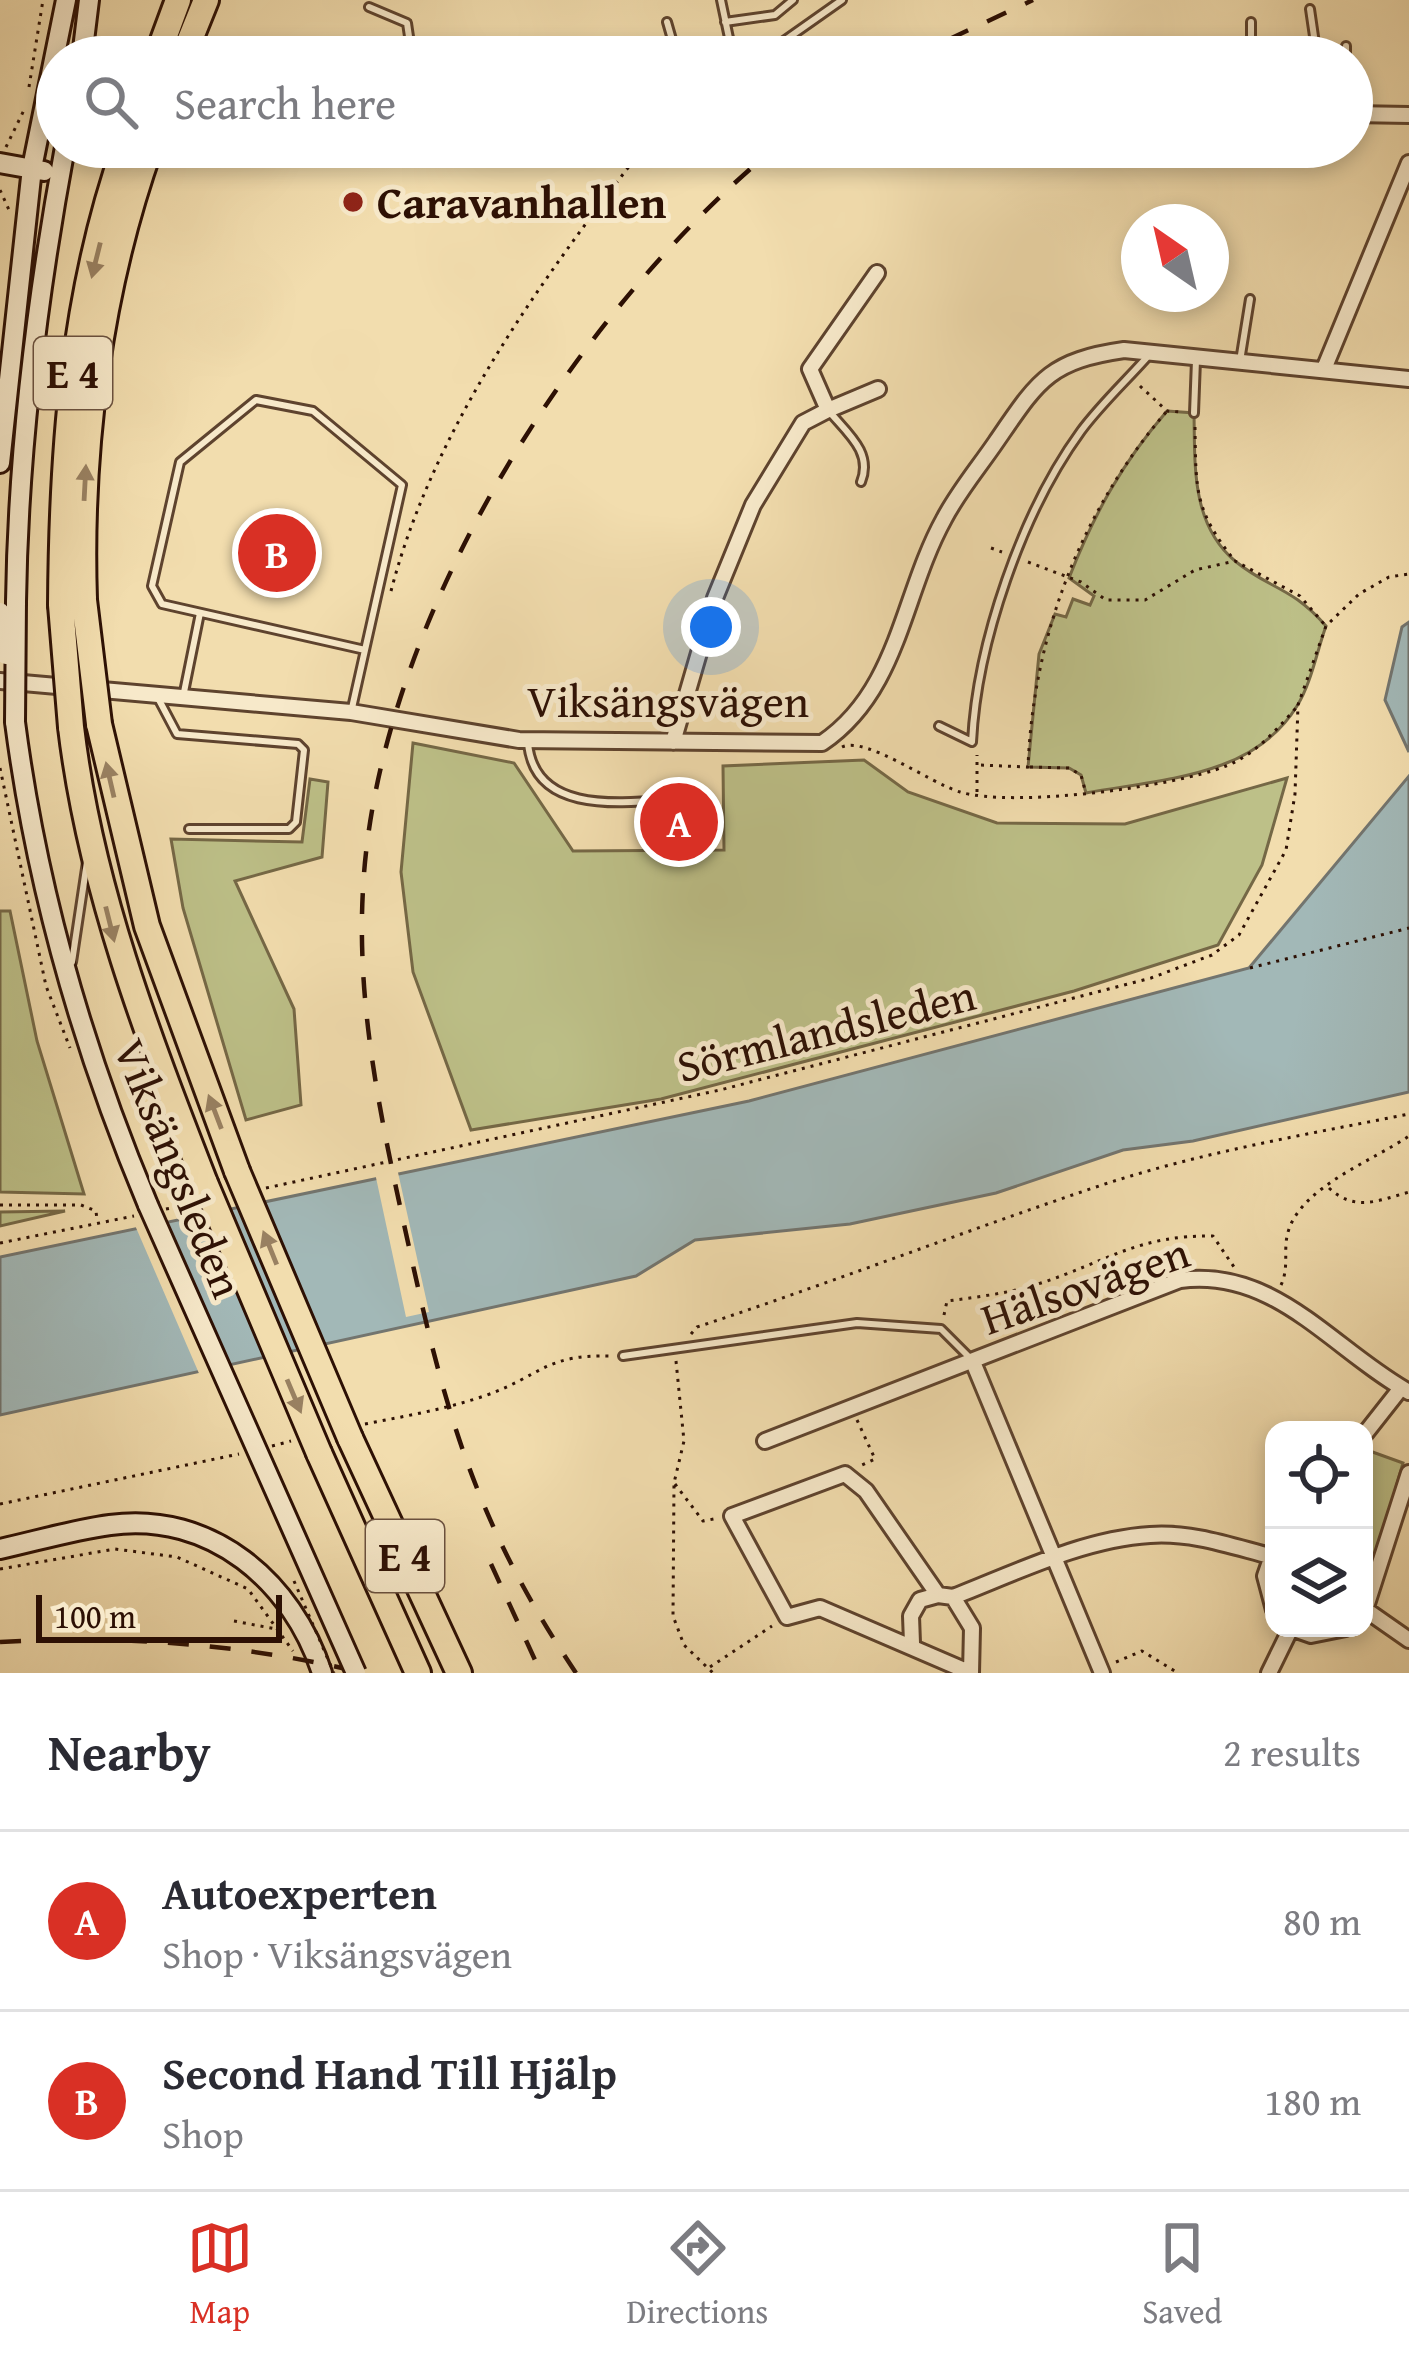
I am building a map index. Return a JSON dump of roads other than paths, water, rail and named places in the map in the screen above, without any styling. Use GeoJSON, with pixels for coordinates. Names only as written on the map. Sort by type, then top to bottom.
{"type":"FeatureCollection","features":[{"type":"Feature","properties":{"kind":"highway"},"geometry":{"type":"LineString","coordinates":[[165,36],[178,0]]}},
{"type":"Feature","properties":{"kind":"highway"},"geometry":{"type":"LineString","coordinates":[[191,36],[206,0]]}},
{"type":"Feature","properties":{"kind":"highway","name":"E 4"},"geometry":{"type":"LineString","coordinates":[[120,168],[76,341],[62,469],[73,602],[99,724],[147,926],[192,1053],[310,1345],[459,1673]]}},
{"type":"Feature","properties":{"kind":"highway","name":"E 4"},"geometry":{"type":"LineString","coordinates":[[145,168],[100,344],[73,602],[71,727],[90,841],[115,943],[156,1058],[278,1358],[418,1673]]}},
{"type":"Feature","properties":{"kind":"main road"},"geometry":{"type":"LineString","coordinates":[[59,36],[66,0]]}},
{"type":"Feature","properties":{"kind":"main road"},"geometry":{"type":"LineString","coordinates":[[85,36],[89,0]]}},
{"type":"Feature","properties":{"kind":"main road"},"geometry":{"type":"LineString","coordinates":[[0,463],[36,147]]}},
{"type":"Feature","properties":{"kind":"main road"},"geometry":{"type":"LineString","coordinates":[[1,163],[60,175]]}},
{"type":"Feature","properties":{"kind":"main road","name":"Viksängsleden"},"geometry":{"type":"LineString","coordinates":[[61,168],[21,451],[8,607],[15,722],[46,905],[92,1062],[148,1205],[353,1673]]}},
{"type":"Feature","properties":{"kind":"main road"},"geometry":{"type":"LineString","coordinates":[[0,1549],[113,1524],[183,1529],[263,1572],[292,1607],[322,1673]]}},
{"type":"Feature","properties":{"kind":"street"},"geometry":{"type":"LineString","coordinates":[[1373,114],[1409,115]]}},
{"type":"Feature","properties":{"kind":"street"},"geometry":{"type":"LineString","coordinates":[[1324,369],[1409,163]]}},
{"type":"Feature","properties":{"kind":"street"},"geometry":{"type":"LineString","coordinates":[[828,410],[809,370],[877,273]]}},
{"type":"Feature","properties":{"kind":"street","name":"Viksängsvägen"},"geometry":{"type":"LineString","coordinates":[[0,681],[352,712],[527,740],[822,743],[855,721],[900,633],[943,520],[1036,383],[1078,357],[1152,353],[1409,379]]}},
{"type":"Feature","properties":{"kind":"street"},"geometry":{"type":"LineString","coordinates":[[673,742],[715,598],[753,505],[803,423],[878,389]]}},
{"type":"Feature","properties":{"kind":"street","name":"Hälsovägen"},"geometry":{"type":"LineString","coordinates":[[765,1441],[1180,1280],[1214,1275],[1244,1282],[1275,1298],[1405,1390]]}},
{"type":"Feature","properties":{"kind":"street"},"geometry":{"type":"LineString","coordinates":[[973,1361],[1101,1671]]}},
{"type":"Feature","properties":{"kind":"street"},"geometry":{"type":"LineString","coordinates":[[1373,1425],[1405,1390]]}},
{"type":"Feature","properties":{"kind":"street"},"geometry":{"type":"LineString","coordinates":[[1373,1586],[1409,1473]]}},
{"type":"Feature","properties":{"kind":"street"},"geometry":{"type":"LineString","coordinates":[[844,1474],[866,1491],[946,1596],[972,1628],[971,1672],[912,1643],[820,1608],[787,1617],[731,1516],[844,1474]]}},
{"type":"Feature","properties":{"kind":"street"},"geometry":{"type":"LineString","coordinates":[[912,1643],[911,1616],[920,1600],[946,1596],[1055,1557],[1149,1535],[1203,1538],[1265,1552]]}},
{"type":"Feature","properties":{"kind":"street"},"geometry":{"type":"LineString","coordinates":[[1373,1616],[1409,1640]]}},
{"type":"Feature","properties":{"kind":"street"},"geometry":{"type":"LineString","coordinates":[[1269,1673],[1287,1637]]}},
{"type":"Feature","properties":{"kind":"lane"},"geometry":{"type":"LineString","coordinates":[[721,0],[728,36]]}},
{"type":"Feature","properties":{"kind":"lane"},"geometry":{"type":"LineString","coordinates":[[725,22],[776,15],[793,0]]}},
{"type":"Feature","properties":{"kind":"lane"},"geometry":{"type":"LineString","coordinates":[[791,36],[842,0]]}},
{"type":"Feature","properties":{"kind":"lane"},"geometry":{"type":"LineString","coordinates":[[369,7],[407,23],[409,36]]}},
{"type":"Feature","properties":{"kind":"lane"},"geometry":{"type":"LineString","coordinates":[[1310,9],[1314,36]]}},
{"type":"Feature","properties":{"kind":"lane"},"geometry":{"type":"LineString","coordinates":[[667,22],[671,36]]}},
{"type":"Feature","properties":{"kind":"lane"},"geometry":{"type":"LineString","coordinates":[[1251,22],[1251,36]]}},
{"type":"Feature","properties":{"kind":"lane"},"geometry":{"type":"LineString","coordinates":[[1240,361],[1250,298]]}},
{"type":"Feature","properties":{"kind":"lane"},"geometry":{"type":"LineString","coordinates":[[938,726],[972,742],[988,637],[1049,483],[1082,429],[1152,353]]}},
{"type":"Feature","properties":{"kind":"lane"},"geometry":{"type":"LineString","coordinates":[[1194,413],[1196,357]]}},
{"type":"Feature","properties":{"kind":"lane"},"geometry":{"type":"LineString","coordinates":[[352,712],[402,485],[313,411],[256,400],[180,462],[152,586],[162,604],[365,650]]}},
{"type":"Feature","properties":{"kind":"lane"},"geometry":{"type":"LineString","coordinates":[[828,410],[863,452],[867,466],[861,482]]}},
{"type":"Feature","properties":{"kind":"lane"},"geometry":{"type":"LineString","coordinates":[[183,697],[200,613]]}},
{"type":"Feature","properties":{"kind":"lane"},"geometry":{"type":"LineString","coordinates":[[156,694],[177,734],[298,744],[304,750],[296,822],[290,830],[190,829]]}},
{"type":"Feature","properties":{"kind":"lane"},"geometry":{"type":"LineString","coordinates":[[527,740],[532,769],[550,787],[580,801],[695,799]]}},
{"type":"Feature","properties":{"kind":"lane"},"geometry":{"type":"LineString","coordinates":[[70,994],[90,841]]}},
{"type":"Feature","properties":{"kind":"lane"},"geometry":{"type":"LineString","coordinates":[[622,1356],[674,1353],[856,1323],[941,1329],[973,1361]]}},
{"type":"Feature","properties":{"kind":"railway"},"geometry":{"type":"LineString","coordinates":[[956,36],[1033,0]]}},
{"type":"Feature","properties":{"kind":"railway"},"geometry":{"type":"LineString","coordinates":[[576,1673],[542,1620],[490,1519],[437,1365],[374,1069],[364,979],[363,889],[376,787],[405,684],[447,581],[499,480],[560,384],[628,295],[753,168]]}},
{"type":"Feature","properties":{"kind":"railway"},"geometry":{"type":"LineString","coordinates":[[491,1564],[541,1673]]}},
{"type":"Feature","properties":{"kind":"railway"},"geometry":{"type":"LineString","coordinates":[[0,1642],[184,1644],[364,1673]]}},
{"type":"Feature","properties":{"kind":"place","name":"Caravanhallen"},"geometry":{"type":"Point","coordinates":[353,202]}},
{"type":"Feature","properties":{"kind":"place","name":"Second Hand Till Hjälp"},"geometry":{"type":"Point","coordinates":[277,553]}},
{"type":"Feature","properties":{"kind":"place","name":"Autoexperten"},"geometry":{"type":"Point","coordinates":[679,822]}}]}
